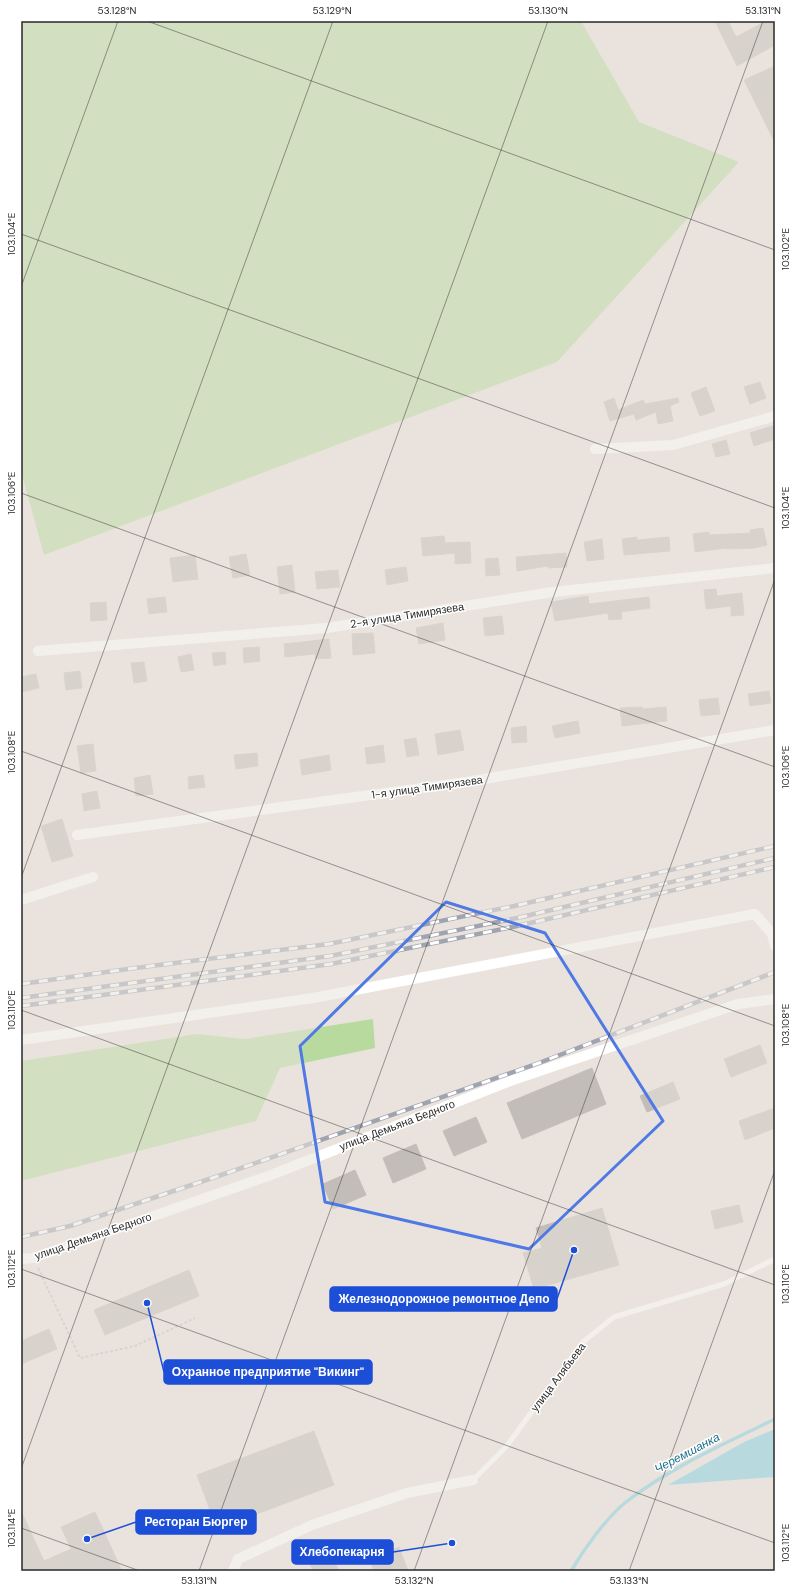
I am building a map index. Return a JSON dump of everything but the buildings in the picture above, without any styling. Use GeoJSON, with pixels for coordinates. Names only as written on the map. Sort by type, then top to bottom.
{"type":"FeatureCollection","features":[{"type":"Feature","properties":{"kind":"street"},"geometry":{"type":"LineString","coordinates":[[595,449],[673,445],[775,416]]}},
{"type":"Feature","properties":{"kind":"street","name":"2-я улица Тимирязева"},"geometry":{"type":"LineString","coordinates":[[38,651],[327,628],[554,592],[775,568]]}},
{"type":"Feature","properties":{"kind":"street","name":"1-я улица Тимирязева"},"geometry":{"type":"LineString","coordinates":[[77,835],[466,782],[775,730]]}},
{"type":"Feature","properties":{"kind":"street"},"geometry":{"type":"LineString","coordinates":[[21,900],[93,877]]}},
{"type":"Feature","properties":{"kind":"street"},"geometry":{"type":"LineString","coordinates":[[21,1040],[313,998],[755,914],[772,934],[775,946]]}},
{"type":"Feature","properties":{"kind":"street","name":"улица Демьяна Бедного"},"geometry":{"type":"LineString","coordinates":[[21,1259],[32,1258],[271,1174],[513,1080],[738,1004],[775,999]]}},
{"type":"Feature","properties":{"kind":"street"},"geometry":{"type":"LineString","coordinates":[[233,1571],[238,1559],[312,1525],[407,1493],[473,1480]]}},
{"type":"Feature","properties":{"kind":"lane","name":"улица Алябьева"},"geometry":{"type":"LineString","coordinates":[[473,1480],[506,1447],[583,1342],[614,1317],[724,1284],[775,1259]]}},
{"type":"Feature","properties":{"kind":"path"},"geometry":{"type":"LineString","coordinates":[[32,1258],[80,1358],[135,1346],[194,1318]]}},
{"type":"Feature","properties":{"kind":"highlighted area"},"geometry":{"type":"Polygon","coordinates":[[[446,902],[545,933],[663,1121],[529,1249],[325,1202],[300,1046],[446,902]]]}},
{"type":"Feature","properties":{"kind":"green space"},"geometry":{"type":"Polygon","coordinates":[[[21,21],[581,21],[639,122],[739,162],[557,362],[44,555],[21,471],[21,21]]]}},
{"type":"Feature","properties":{"kind":"green space"},"geometry":{"type":"Polygon","coordinates":[[[373,1019],[375,1048],[280,1068],[256,1121],[21,1181],[21,1061],[197,1034],[245,1039],[373,1019]]]}},
{"type":"Feature","properties":{"kind":"water"},"geometry":{"type":"Polygon","coordinates":[[[775,1429],[775,1477],[668,1485],[744,1442],[775,1429]]]}},
{"type":"Feature","properties":{"kind":"waterway","name":"Черемшанка"},"geometry":{"type":"LineString","coordinates":[[571,1571],[582,1553],[611,1516],[643,1489],[679,1467],[775,1419]]}},
{"type":"Feature","properties":{"kind":"railway"},"geometry":{"type":"LineString","coordinates":[[21,984],[329,944],[514,906],[775,846]]}},
{"type":"Feature","properties":{"kind":"railway"},"geometry":{"type":"LineString","coordinates":[[21,998],[330,956],[517,918],[775,858]]}},
{"type":"Feature","properties":{"kind":"railway"},"geometry":{"type":"LineString","coordinates":[[21,1006],[331,964],[517,926],[775,867]]}},
{"type":"Feature","properties":{"kind":"railway"},"geometry":{"type":"LineString","coordinates":[[21,1237],[70,1226],[230,1172],[539,1063],[775,972]]}},
{"type":"Feature","properties":{"kind":"place","name":"Железнодорожное ремонтное Депо"},"geometry":{"type":"Point","coordinates":[574,1250]}},
{"type":"Feature","properties":{"kind":"place","name":"Охранное предприятие \"Викинг\""},"geometry":{"type":"Point","coordinates":[147,1303]}},
{"type":"Feature","properties":{"kind":"place","name":"Ресторан Бюргер"},"geometry":{"type":"Point","coordinates":[87,1539]}},
{"type":"Feature","properties":{"kind":"place","name":"Хлебопекарня"},"geometry":{"type":"Point","coordinates":[452,1543]}}]}
